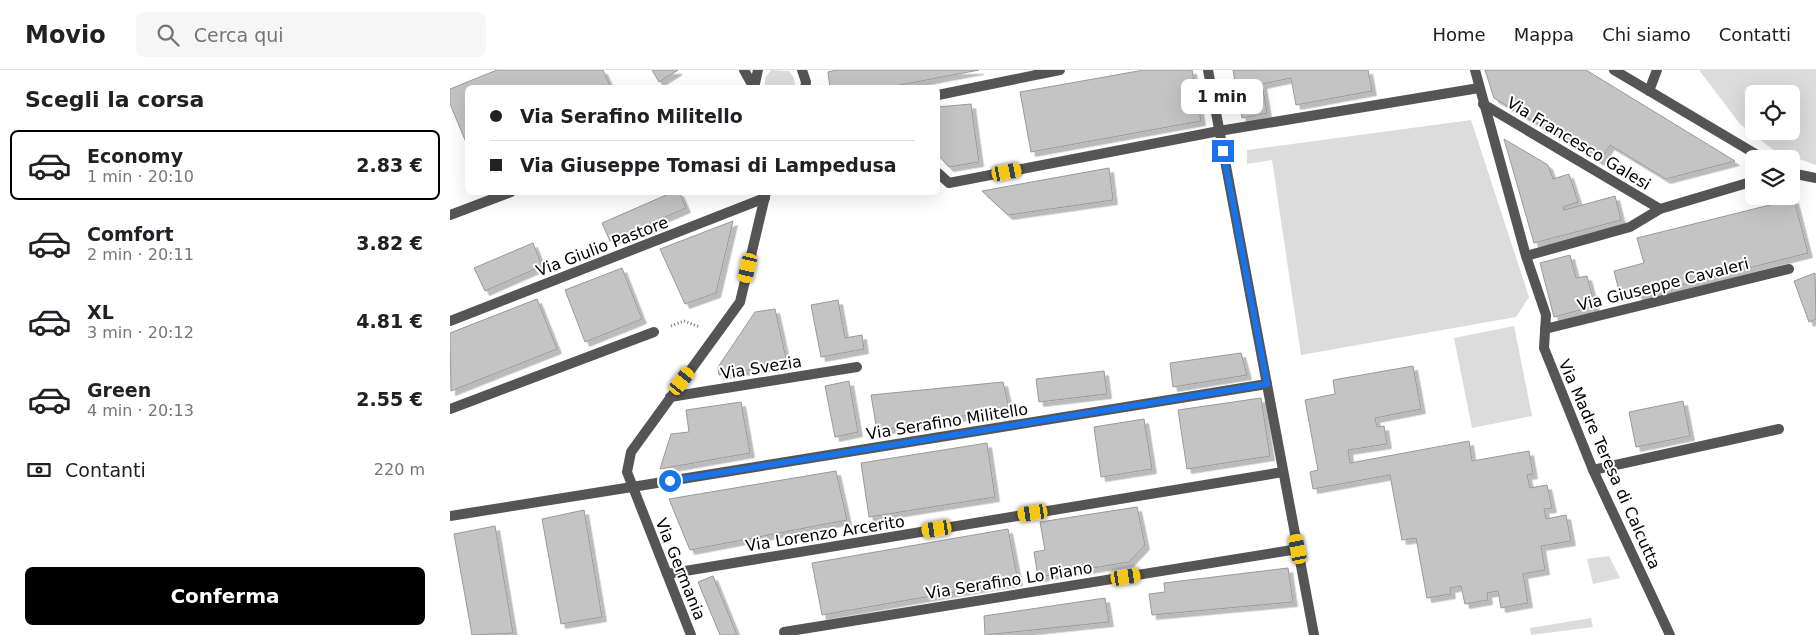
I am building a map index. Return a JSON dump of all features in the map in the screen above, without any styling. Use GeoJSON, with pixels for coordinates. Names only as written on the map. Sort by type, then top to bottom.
{"type":"FeatureCollection","features":[{"type":"Feature","properties":{"kind":"street"},"geometry":{"type":"LineString","coordinates":[[744,70],[752,85]]}},
{"type":"Feature","properties":{"kind":"street"},"geometry":{"type":"LineString","coordinates":[[755,85],[758,70]]}},
{"type":"Feature","properties":{"kind":"street"},"geometry":{"type":"LineString","coordinates":[[803,70],[805,85]]}},
{"type":"Feature","properties":{"kind":"street"},"geometry":{"type":"LineString","coordinates":[[940,94],[1060,70]]}},
{"type":"Feature","properties":{"kind":"street"},"geometry":{"type":"LineString","coordinates":[[1208,70],[1314,635]]}},
{"type":"Feature","properties":{"kind":"street","name":"Via Madre Teresa di Calcutta"},"geometry":{"type":"LineString","coordinates":[[1474,70],[1526,256],[1546,315],[1544,348],[1594,470],[1670,635]]}},
{"type":"Feature","properties":{"kind":"street"},"geometry":{"type":"LineString","coordinates":[[1614,70],[1749,150]]}},
{"type":"Feature","properties":{"kind":"street"},"geometry":{"type":"LineString","coordinates":[[1649,91],[1657,70]]}},
{"type":"Feature","properties":{"kind":"street"},"geometry":{"type":"LineString","coordinates":[[940,175],[949,183],[1219,131],[1479,88]]}},
{"type":"Feature","properties":{"kind":"street","name":"Via Francesco Galesi"},"geometry":{"type":"LineString","coordinates":[[1483,104],[1660,208]]}},
{"type":"Feature","properties":{"kind":"street"},"geometry":{"type":"LineString","coordinates":[[1800,175],[1816,178]]}},
{"type":"Feature","properties":{"kind":"street"},"geometry":{"type":"LineString","coordinates":[[1526,256],[1630,227],[1660,208],[1745,184]]}},
{"type":"Feature","properties":{"kind":"street"},"geometry":{"type":"LineString","coordinates":[[450,215],[502,195]]}},
{"type":"Feature","properties":{"kind":"street","name":"Via Giulio Pastore"},"geometry":{"type":"LineString","coordinates":[[450,321],[765,195]]}},
{"type":"Feature","properties":{"kind":"street","name":"Via Germania"},"geometry":{"type":"LineString","coordinates":[[691,635],[627,472],[631,452],[740,302],[765,195]]}},
{"type":"Feature","properties":{"kind":"street","name":"Via Giuseppe Cavaleri"},"geometry":{"type":"LineString","coordinates":[[1545,329],[1789,269]]}},
{"type":"Feature","properties":{"kind":"street"},"geometry":{"type":"LineString","coordinates":[[450,409],[654,332]]}},
{"type":"Feature","properties":{"kind":"street","name":"Via Svezia"},"geometry":{"type":"LineString","coordinates":[[670,397],[857,367]]}},
{"type":"Feature","properties":{"kind":"street","name":"Via Serafino Militello"},"geometry":{"type":"LineString","coordinates":[[450,516],[1267,384]]}},
{"type":"Feature","properties":{"kind":"street"},"geometry":{"type":"LineString","coordinates":[[1594,470],[1779,429]]}},
{"type":"Feature","properties":{"kind":"street","name":"Via Lorenzo Arcerito"},"geometry":{"type":"LineString","coordinates":[[667,574],[1283,472]]}},
{"type":"Feature","properties":{"kind":"street","name":"Via Serafino Lo Piano"},"geometry":{"type":"LineString","coordinates":[[784,632],[1298,549]]}},
{"type":"Feature","properties":{"kind":"path"},"geometry":{"type":"LineString","coordinates":[[654,332],[684,321],[717,333]]}},
{"type":"Feature","properties":{"kind":"shaded area"},"geometry":{"type":"Polygon","coordinates":[[[771,70],[789,71],[794,78],[795,85],[765,85],[765,78],[771,70]]]}},
{"type":"Feature","properties":{"kind":"shaded area"},"geometry":{"type":"Polygon","coordinates":[[[1699,70],[1816,70],[1816,165],[1800,159],[1800,150],[1775,150],[1760,140],[1800,140],[1800,85],[1745,85],[1745,128],[1699,70]]]}},
{"type":"Feature","properties":{"kind":"shaded area"},"geometry":{"type":"Polygon","coordinates":[[[1471,120],[1529,297],[1516,317],[1301,355],[1272,160],[1247,164],[1247,150],[1471,120]]]}},
{"type":"Feature","properties":{"kind":"shaded area"},"geometry":{"type":"Polygon","coordinates":[[[1514,326],[1532,416],[1472,428],[1454,338],[1514,326]]]}},
{"type":"Feature","properties":{"kind":"shaded area"},"geometry":{"type":"Polygon","coordinates":[[[1609,556],[1620,578],[1593,584],[1587,559],[1609,556]]]}},
{"type":"Feature","properties":{"kind":"shaded area"},"geometry":{"type":"Polygon","coordinates":[[[1591,618],[1593,627],[1531,635],[1530,628],[1591,618]]]}},
{"type":"Feature","properties":{"kind":"building"},"geometry":{"type":"Polygon","coordinates":[[[497,70],[603,70],[610,85],[465,85],[465,140],[450,104],[450,89],[497,70]]]}},
{"type":"Feature","properties":{"kind":"building"},"geometry":{"type":"Polygon","coordinates":[[[652,70],[678,70],[659,82],[652,70]]]}},
{"type":"Feature","properties":{"kind":"building"},"geometry":{"type":"Polygon","coordinates":[[[837,70],[979,70],[900,85],[830,85],[828,72],[837,70]]]}},
{"type":"Feature","properties":{"kind":"building"},"geometry":{"type":"Polygon","coordinates":[[[1144,70],[1192,70],[1201,121],[1031,152],[1020,92],[1144,70]]]}},
{"type":"Feature","properties":{"kind":"building"},"geometry":{"type":"Polygon","coordinates":[[[1233,70],[1368,70],[1372,91],[1296,105],[1291,78],[1262,84],[1267,113],[1242,118],[1233,70]]]}},
{"type":"Feature","properties":{"kind":"building"},"geometry":{"type":"Polygon","coordinates":[[[1485,70],[1586,70],[1735,161],[1666,179],[1610,145],[1600,161],[1494,98],[1485,70]]]}},
{"type":"Feature","properties":{"kind":"building"},"geometry":{"type":"Polygon","coordinates":[[[971,104],[979,162],[949,167],[940,157],[940,107],[971,104]]]}},
{"type":"Feature","properties":{"kind":"building"},"geometry":{"type":"Polygon","coordinates":[[[1504,139],[1548,165],[1553,179],[1569,174],[1578,202],[1563,207],[1564,210],[1615,196],[1621,220],[1534,243],[1504,139]]]}},
{"type":"Feature","properties":{"kind":"building"},"geometry":{"type":"Polygon","coordinates":[[[1109,168],[1113,200],[1008,215],[982,191],[1109,168]]]}},
{"type":"Feature","properties":{"kind":"building"},"geometry":{"type":"Polygon","coordinates":[[[666,195],[680,195],[686,208],[610,241],[602,223],[666,195]]]}},
{"type":"Feature","properties":{"kind":"building"},"geometry":{"type":"Polygon","coordinates":[[[1770,205],[1796,205],[1808,253],[1638,296],[1636,291],[1620,295],[1614,271],[1644,263],[1637,238],[1770,205]]]}},
{"type":"Feature","properties":{"kind":"building"},"geometry":{"type":"Polygon","coordinates":[[[733,221],[716,293],[685,304],[660,249],[733,221]]]}},
{"type":"Feature","properties":{"kind":"building"},"geometry":{"type":"Polygon","coordinates":[[[533,243],[542,266],[485,291],[474,268],[533,243]]]}},
{"type":"Feature","properties":{"kind":"building"},"geometry":{"type":"Polygon","coordinates":[[[1570,255],[1576,278],[1587,276],[1595,306],[1554,317],[1540,263],[1570,255]]]}},
{"type":"Feature","properties":{"kind":"building"},"geometry":{"type":"Polygon","coordinates":[[[622,268],[642,319],[585,342],[565,290],[622,268]]]}},
{"type":"Feature","properties":{"kind":"building"},"geometry":{"type":"Polygon","coordinates":[[[1815,273],[1816,319],[1809,322],[1794,281],[1815,273]]]}},
{"type":"Feature","properties":{"kind":"building"},"geometry":{"type":"Polygon","coordinates":[[[537,299],[557,349],[451,391],[450,333],[537,299]]]}},
{"type":"Feature","properties":{"kind":"building"},"geometry":{"type":"Polygon","coordinates":[[[838,300],[845,338],[862,335],[864,349],[821,357],[811,305],[838,300]]]}},
{"type":"Feature","properties":{"kind":"building"},"geometry":{"type":"Polygon","coordinates":[[[775,309],[787,363],[719,375],[718,367],[755,312],[775,309]]]}},
{"type":"Feature","properties":{"kind":"building"},"geometry":{"type":"Polygon","coordinates":[[[1241,353],[1247,375],[1173,387],[1170,363],[1241,353]]]}},
{"type":"Feature","properties":{"kind":"building"},"geometry":{"type":"Polygon","coordinates":[[[1413,366],[1421,409],[1375,418],[1377,427],[1384,426],[1387,444],[1348,450],[1350,463],[1469,441],[1472,461],[1529,451],[1533,474],[1527,475],[1530,488],[1547,485],[1552,508],[1544,509],[1546,519],[1566,515],[1571,541],[1541,546],[1545,570],[1523,574],[1528,603],[1501,608],[1498,591],[1487,593],[1488,600],[1465,604],[1461,586],[1450,588],[1451,594],[1427,598],[1416,538],[1402,540],[1390,475],[1313,489],[1310,472],[1318,470],[1305,400],[1335,394],[1333,380],[1413,366]]]}},
{"type":"Feature","properties":{"kind":"building"},"geometry":{"type":"Polygon","coordinates":[[[1104,371],[1107,394],[1039,402],[1036,379],[1104,371]]]}},
{"type":"Feature","properties":{"kind":"building"},"geometry":{"type":"Polygon","coordinates":[[[849,381],[858,432],[835,437],[825,386],[849,381]]]}},
{"type":"Feature","properties":{"kind":"building"},"geometry":{"type":"Polygon","coordinates":[[[1003,382],[1009,408],[877,431],[871,395],[1003,382]]]}},
{"type":"Feature","properties":{"kind":"building"},"geometry":{"type":"Polygon","coordinates":[[[1261,398],[1270,456],[1187,469],[1178,410],[1261,398]]]}},
{"type":"Feature","properties":{"kind":"building"},"geometry":{"type":"Polygon","coordinates":[[[1683,401],[1690,436],[1636,447],[1629,412],[1683,401]]]}},
{"type":"Feature","properties":{"kind":"building"},"geometry":{"type":"Polygon","coordinates":[[[741,402],[750,453],[660,469],[671,434],[689,432],[686,410],[741,402]]]}},
{"type":"Feature","properties":{"kind":"building"},"geometry":{"type":"Polygon","coordinates":[[[1144,419],[1152,469],[1101,477],[1094,427],[1144,419]]]}},
{"type":"Feature","properties":{"kind":"building"},"geometry":{"type":"Polygon","coordinates":[[[987,443],[995,497],[869,517],[861,463],[987,443]]]}},
{"type":"Feature","properties":{"kind":"building"},"geometry":{"type":"Polygon","coordinates":[[[836,471],[847,520],[690,550],[669,499],[836,471]]]}},
{"type":"Feature","properties":{"kind":"building"},"geometry":{"type":"Polygon","coordinates":[[[1137,507],[1145,545],[1129,562],[1038,577],[1034,552],[1045,550],[1040,522],[1137,507]]]}},
{"type":"Feature","properties":{"kind":"building"},"geometry":{"type":"Polygon","coordinates":[[[584,510],[602,617],[561,624],[542,519],[584,510]]]}},
{"type":"Feature","properties":{"kind":"building"},"geometry":{"type":"Polygon","coordinates":[[[495,526],[513,633],[472,635],[454,534],[495,526]]]}},
{"type":"Feature","properties":{"kind":"building"},"geometry":{"type":"Polygon","coordinates":[[[1008,529],[1018,581],[822,615],[812,563],[1008,529]]]}},
{"type":"Feature","properties":{"kind":"building"},"geometry":{"type":"Polygon","coordinates":[[[1288,568],[1293,602],[1152,615],[1149,594],[1165,592],[1164,583],[1288,568]]]}},
{"type":"Feature","properties":{"kind":"building"},"geometry":{"type":"Polygon","coordinates":[[[713,576],[737,635],[720,635],[698,582],[713,576]]]}},
{"type":"Feature","properties":{"kind":"building"},"geometry":{"type":"Polygon","coordinates":[[[1105,598],[1109,622],[985,635],[984,616],[1105,598]]]}},
{"type":"Feature","properties":{"kind":"route"},"geometry":{"type":"LineString","coordinates":[[670,481],[1267,384],[1223,151]]}}]}
